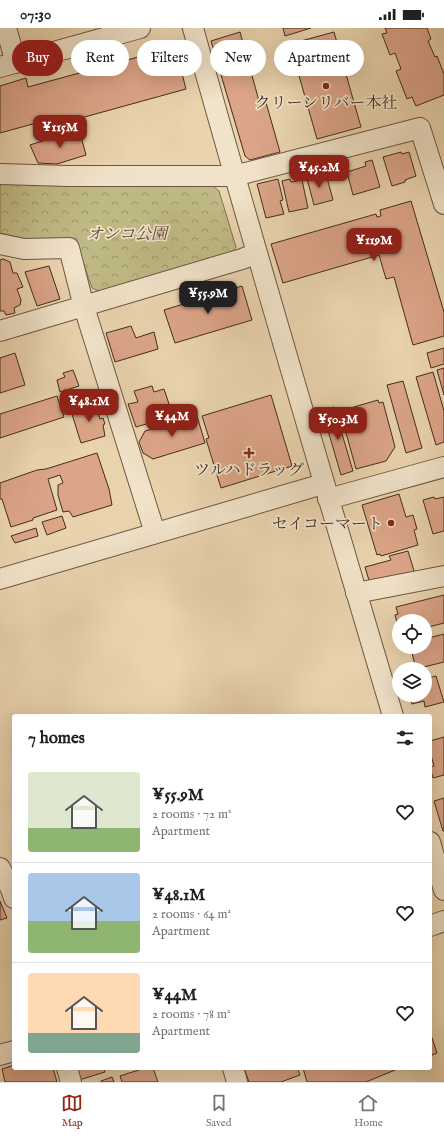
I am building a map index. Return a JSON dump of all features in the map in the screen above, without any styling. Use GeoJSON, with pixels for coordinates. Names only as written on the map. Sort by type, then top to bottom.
{"type":"FeatureCollection","features":[{"type":"Feature","properties":{"kind":"street"},"geometry":{"type":"LineString","coordinates":[[6,28],[8,65],[99,34],[140,28]]}},
{"type":"Feature","properties":{"kind":"street"},"geometry":{"type":"LineString","coordinates":[[193,28],[234,176],[392,714]]}},
{"type":"Feature","properties":{"kind":"street"},"geometry":{"type":"LineString","coordinates":[[0,174],[68,176],[234,176],[420,128],[444,204]]}},
{"type":"Feature","properties":{"kind":"street"},"geometry":{"type":"LineString","coordinates":[[0,244],[24,249],[68,248],[84,307],[155,533]]}},
{"type":"Feature","properties":{"kind":"street"},"geometry":{"type":"LineString","coordinates":[[0,331],[84,307],[242,259],[257,253]]}},
{"type":"Feature","properties":{"kind":"street"},"geometry":{"type":"LineString","coordinates":[[0,579],[155,533],[326,492],[444,467]]}},
{"type":"Feature","properties":{"kind":"street"},"geometry":{"type":"LineString","coordinates":[[356,593],[444,576]]}},
{"type":"Feature","properties":{"kind":"street"},"geometry":{"type":"LineString","coordinates":[[432,849],[444,890]]}},
{"type":"Feature","properties":{"kind":"street"},"geometry":{"type":"LineString","coordinates":[[432,925],[444,921]]}},
{"type":"Feature","properties":{"kind":"street"},"geometry":{"type":"LineString","coordinates":[[0,1055],[12,1052]]}},
{"type":"Feature","properties":{"kind":"street"},"geometry":{"type":"LineString","coordinates":[[68,1070],[71,1082]]}},
{"type":"Feature","properties":{"kind":"street"},"geometry":{"type":"LineString","coordinates":[[234,1070],[237,1082]]}},
{"type":"Feature","properties":{"kind":"green space","name":"オンコ公園"},"geometry":{"type":"Polygon","coordinates":[[[0,180],[211,184],[219,191],[236,247],[231,255],[101,292],[92,288],[75,239],[26,239],[0,233],[0,180]]]}},
{"type":"Feature","properties":{"kind":"building"},"geometry":{"type":"Polygon","coordinates":[[[283,28],[311,28],[285,36],[283,28]]]}},
{"type":"Feature","properties":{"kind":"building"},"geometry":{"type":"Polygon","coordinates":[[[385,28],[427,28],[431,39],[428,41],[435,57],[437,56],[444,74],[444,95],[416,106],[412,97],[407,99],[396,71],[401,69],[395,53],[390,55],[382,34],[387,33],[385,28]]]}},
{"type":"Feature","properties":{"kind":"building"},"geometry":{"type":"Polygon","coordinates":[[[240,32],[242,40],[214,40],[240,32]]]}},
{"type":"Feature","properties":{"kind":"building","name":"クリーンリバー本社"},"geometry":{"type":"Polygon","coordinates":[[[334,32],[336,40],[305,40],[334,32]]]}},
{"type":"Feature","properties":{"kind":"building"},"geometry":{"type":"Polygon","coordinates":[[[137,57],[137,76],[183,76],[186,89],[41,129],[40,122],[0,133],[0,86],[26,78],[28,87],[71,75],[129,76],[129,60],[137,57]]]}},
{"type":"Feature","properties":{"kind":"building"},"geometry":{"type":"Polygon","coordinates":[[[221,76],[252,76],[259,101],[265,99],[280,152],[250,160],[245,156],[221,76]]]}},
{"type":"Feature","properties":{"kind":"building","name":"クリーンリバー本社"},"geometry":{"type":"Polygon","coordinates":[[[299,76],[347,76],[361,127],[317,139],[299,76]]]}},
{"type":"Feature","properties":{"kind":"building"},"geometry":{"type":"Polygon","coordinates":[[[79,129],[86,155],[57,164],[38,163],[30,145],[79,129]]]}},
{"type":"Feature","properties":{"kind":"building"},"geometry":{"type":"Polygon","coordinates":[[[401,152],[402,154],[409,152],[416,176],[405,180],[405,182],[392,186],[383,157],[401,152]]]}},
{"type":"Feature","properties":{"kind":"building"},"geometry":{"type":"Polygon","coordinates":[[[372,160],[380,187],[353,195],[347,172],[366,166],[365,162],[372,160]]]}},
{"type":"Feature","properties":{"kind":"building"},"geometry":{"type":"Polygon","coordinates":[[[314,173],[315,177],[326,174],[333,200],[314,205],[306,175],[314,173]]]}},
{"type":"Feature","properties":{"kind":"building"},"geometry":{"type":"Polygon","coordinates":[[[278,179],[283,200],[280,201],[284,214],[266,218],[257,184],[278,179]]]}},
{"type":"Feature","properties":{"kind":"building"},"geometry":{"type":"Polygon","coordinates":[[[290,179],[291,182],[302,180],[308,208],[289,212],[282,181],[290,179]]]}},
{"type":"Feature","properties":{"kind":"building"},"geometry":{"type":"Polygon","coordinates":[[[411,201],[444,312],[444,336],[413,345],[394,277],[386,279],[379,255],[283,283],[271,244],[376,214],[377,217],[381,216],[380,210],[411,201]]]}},
{"type":"Feature","properties":{"kind":"building"},"geometry":{"type":"Polygon","coordinates":[[[3,259],[10,262],[13,273],[17,273],[23,287],[17,289],[21,300],[20,305],[14,308],[15,313],[6,315],[4,311],[0,311],[0,260],[3,259]]]}},
{"type":"Feature","properties":{"kind":"building"},"geometry":{"type":"Polygon","coordinates":[[[49,266],[60,299],[37,306],[25,272],[49,266]]]}},
{"type":"Feature","properties":{"kind":"building"},"geometry":{"type":"Polygon","coordinates":[[[242,286],[252,320],[175,343],[164,310],[242,286]]]}},
{"type":"Feature","properties":{"kind":"building"},"geometry":{"type":"Polygon","coordinates":[[[131,326],[136,338],[154,332],[158,349],[115,362],[106,333],[131,326]]]}},
{"type":"Feature","properties":{"kind":"building"},"geometry":{"type":"Polygon","coordinates":[[[444,348],[444,364],[431,368],[427,353],[444,348]]]}},
{"type":"Feature","properties":{"kind":"building"},"geometry":{"type":"Polygon","coordinates":[[[15,353],[25,385],[0,393],[0,358],[15,353]]]}},
{"type":"Feature","properties":{"kind":"building"},"geometry":{"type":"Polygon","coordinates":[[[444,368],[444,395],[437,370],[444,368]]]}},
{"type":"Feature","properties":{"kind":"building"},"geometry":{"type":"Polygon","coordinates":[[[73,370],[79,386],[60,392],[57,380],[65,377],[63,373],[73,370]]]}},
{"type":"Feature","properties":{"kind":"building"},"geometry":{"type":"Polygon","coordinates":[[[433,372],[444,411],[444,442],[436,445],[416,377],[433,372]]]}},
{"type":"Feature","properties":{"kind":"building"},"geometry":{"type":"Polygon","coordinates":[[[403,381],[422,448],[406,453],[387,385],[403,381]]]}},
{"type":"Feature","properties":{"kind":"building"},"geometry":{"type":"Polygon","coordinates":[[[152,386],[154,392],[164,389],[173,416],[136,427],[128,404],[138,402],[134,391],[152,386]]]}},
{"type":"Feature","properties":{"kind":"building","name":"ツルハドラッグ"},"geometry":{"type":"Polygon","coordinates":[[[271,395],[292,466],[221,488],[206,439],[209,438],[202,416],[271,395]]]}},
{"type":"Feature","properties":{"kind":"building"},"geometry":{"type":"Polygon","coordinates":[[[57,396],[64,417],[0,438],[0,414],[57,396]]]}},
{"type":"Feature","properties":{"kind":"building"},"geometry":{"type":"Polygon","coordinates":[[[378,400],[379,403],[383,402],[395,447],[386,461],[356,469],[340,411],[378,400]]]}},
{"type":"Feature","properties":{"kind":"building"},"geometry":{"type":"Polygon","coordinates":[[[96,403],[100,419],[103,418],[105,424],[103,425],[105,436],[81,443],[71,411],[96,403]]]}},
{"type":"Feature","properties":{"kind":"building"},"geometry":{"type":"Polygon","coordinates":[[[334,407],[353,471],[341,475],[322,410],[334,407]]]}},
{"type":"Feature","properties":{"kind":"building"},"geometry":{"type":"Polygon","coordinates":[[[197,416],[205,443],[153,459],[143,453],[139,442],[145,431],[197,416]]]}},
{"type":"Feature","properties":{"kind":"building"},"geometry":{"type":"Polygon","coordinates":[[[97,453],[109,489],[112,505],[73,517],[69,511],[63,512],[58,495],[58,485],[63,483],[60,475],[48,479],[57,510],[11,527],[2,499],[0,499],[0,483],[37,470],[46,469],[97,453]]]}},
{"type":"Feature","properties":{"kind":"building","name":"セイコーマート"},"geometry":{"type":"Polygon","coordinates":[[[399,494],[406,517],[413,515],[417,529],[414,530],[418,545],[381,556],[380,554],[377,555],[362,505],[399,494]]]}},
{"type":"Feature","properties":{"kind":"building"},"geometry":{"type":"Polygon","coordinates":[[[434,497],[435,499],[444,497],[444,531],[433,534],[423,500],[434,497]]]}},
{"type":"Feature","properties":{"kind":"building"},"geometry":{"type":"Polygon","coordinates":[[[62,516],[66,528],[47,535],[42,522],[62,516]]]}},
{"type":"Feature","properties":{"kind":"building"},"geometry":{"type":"Polygon","coordinates":[[[36,528],[38,536],[15,543],[11,536],[36,528]]]}},
{"type":"Feature","properties":{"kind":"building"},"geometry":{"type":"Polygon","coordinates":[[[408,551],[415,574],[371,587],[365,567],[391,560],[389,556],[408,551]]]}},
{"type":"Feature","properties":{"kind":"building"},"geometry":{"type":"Polygon","coordinates":[[[444,595],[444,623],[432,626],[432,614],[398,614],[396,607],[444,595]]]}},
{"type":"Feature","properties":{"kind":"building"},"geometry":{"type":"Polygon","coordinates":[[[444,634],[444,662],[432,665],[432,662],[414,662],[412,654],[432,654],[432,637],[444,634]]]}},
{"type":"Feature","properties":{"kind":"building"},"geometry":{"type":"Polygon","coordinates":[[[436,676],[444,702],[425,707],[424,702],[432,702],[432,677],[436,676]]]}},
{"type":"Feature","properties":{"kind":"building"},"geometry":{"type":"Polygon","coordinates":[[[444,737],[444,775],[433,778],[432,766],[434,766],[432,759],[432,740],[444,737]]]}},
{"type":"Feature","properties":{"kind":"building"},"geometry":{"type":"Polygon","coordinates":[[[444,798],[444,831],[443,831],[434,801],[444,798]]]}},
{"type":"Feature","properties":{"kind":"building"},"geometry":{"type":"Polygon","coordinates":[[[0,901],[7,918],[0,920],[0,901]]]}},
{"type":"Feature","properties":{"kind":"building"},"geometry":{"type":"Polygon","coordinates":[[[432,1038],[437,1053],[432,1055],[432,1038]]]}},
{"type":"Feature","properties":{"kind":"building"},"geometry":{"type":"Polygon","coordinates":[[[12,1066],[12,1070],[54,1070],[57,1082],[5,1082],[2,1069],[12,1066]]]}},
{"type":"Feature","properties":{"kind":"building"},"geometry":{"type":"Polygon","coordinates":[[[76,1070],[104,1070],[105,1072],[79,1080],[76,1070]]]}},
{"type":"Feature","properties":{"kind":"building"},"geometry":{"type":"Polygon","coordinates":[[[139,1070],[154,1070],[158,1082],[122,1082],[120,1076],[139,1070]]]}},
{"type":"Feature","properties":{"kind":"building"},"geometry":{"type":"Polygon","coordinates":[[[245,1070],[298,1070],[300,1075],[281,1082],[249,1082],[245,1070]]]}},
{"type":"Feature","properties":{"kind":"building"},"geometry":{"type":"Polygon","coordinates":[[[304,1070],[395,1070],[366,1082],[307,1082],[304,1070]]]}},
{"type":"Feature","properties":{"kind":"building"},"geometry":{"type":"Polygon","coordinates":[[[112,1077],[114,1082],[101,1082],[101,1081],[112,1077]]]}},
{"type":"Feature","properties":{"kind":"place","name":"クリーンリバー本社"},"geometry":{"type":"Point","coordinates":[326,86]}},
{"type":"Feature","properties":{"kind":"place","name":"ツルハドラッグ"},"geometry":{"type":"Point","coordinates":[249,453]}},
{"type":"Feature","properties":{"kind":"place","name":"セイコーマート"},"geometry":{"type":"Point","coordinates":[391,523]}}]}
